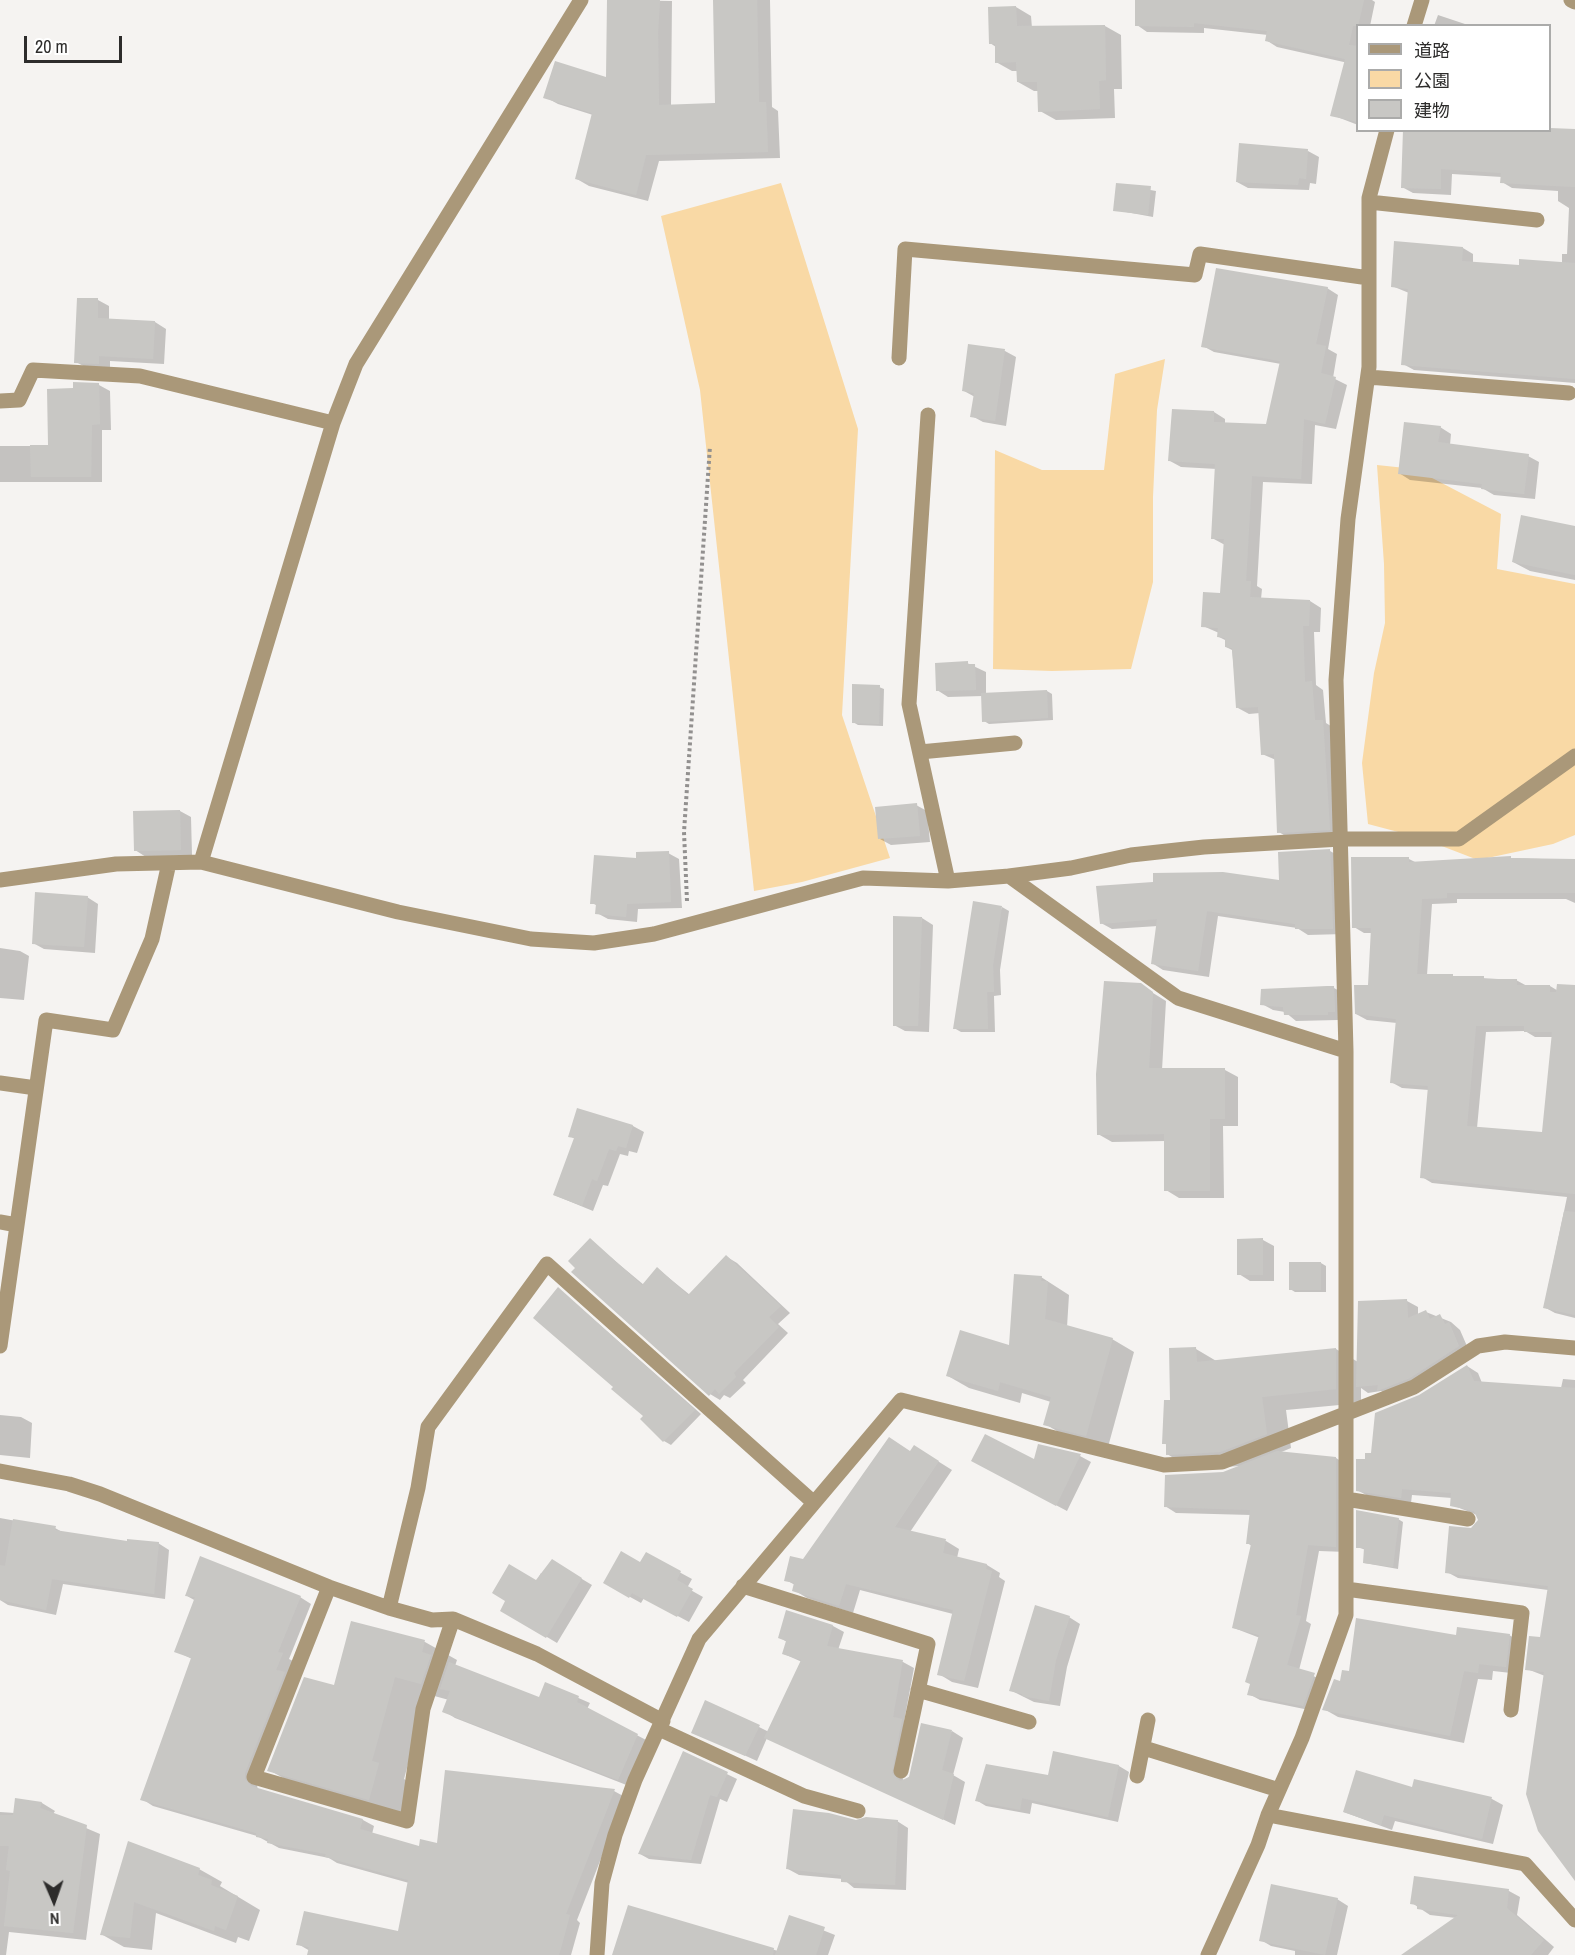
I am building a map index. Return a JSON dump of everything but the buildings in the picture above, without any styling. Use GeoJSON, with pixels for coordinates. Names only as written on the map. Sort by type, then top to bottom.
{"type":"FeatureCollection","features":[{"type":"Feature","properties":{"kind":"street"},"geometry":{"type":"LineString","coordinates":[[201,861],[333,423],[356,364],[581,0]]}},
{"type":"Feature","properties":{"kind":"street"},"geometry":{"type":"LineString","coordinates":[[1415,24],[1422,0]]}},
{"type":"Feature","properties":{"kind":"street"},"geometry":{"type":"LineString","coordinates":[[1571,0],[1575,2]]}},
{"type":"Feature","properties":{"kind":"street"},"geometry":{"type":"LineString","coordinates":[[1208,1955],[1258,1845],[1268,1815],[1302,1738],[1346,1615],[1346,1051],[1336,680],[1348,519],[1368,377],[1369,202],[1386,132]]}},
{"type":"Feature","properties":{"kind":"street"},"geometry":{"type":"LineString","coordinates":[[1369,202],[1538,220]]}},
{"type":"Feature","properties":{"kind":"street"},"geometry":{"type":"LineString","coordinates":[[899,358],[905,249],[1195,275],[1200,254],[1369,278]]}},
{"type":"Feature","properties":{"kind":"street"},"geometry":{"type":"LineString","coordinates":[[0,401],[19,400],[33,370],[140,376],[333,423]]}},
{"type":"Feature","properties":{"kind":"street"},"geometry":{"type":"LineString","coordinates":[[1368,377],[1569,393]]}},
{"type":"Feature","properties":{"kind":"street"},"geometry":{"type":"LineString","coordinates":[[928,416],[909,704],[948,880]]}},
{"type":"Feature","properties":{"kind":"street"},"geometry":{"type":"LineString","coordinates":[[920,752],[1015,743]]}},
{"type":"Feature","properties":{"kind":"street"},"geometry":{"type":"LineString","coordinates":[[0,880],[116,864],[201,861],[398,912],[531,939],[594,944],[654,934],[863,878],[948,880],[1009,876],[1071,868],[1131,855],[1204,847],[1341,838],[1459,839],[1575,756]]}},
{"type":"Feature","properties":{"kind":"street"},"geometry":{"type":"LineString","coordinates":[[0,1346],[46,1020],[113,1030],[152,939],[169,863]]}},
{"type":"Feature","properties":{"kind":"street"},"geometry":{"type":"LineString","coordinates":[[1009,876],[1178,998],[1346,1051]]}},
{"type":"Feature","properties":{"kind":"street"},"geometry":{"type":"LineString","coordinates":[[0,1083],[36,1088]]}},
{"type":"Feature","properties":{"kind":"street"},"geometry":{"type":"LineString","coordinates":[[0,1222],[17,1225]]}},
{"type":"Feature","properties":{"kind":"street"},"geometry":{"type":"LineString","coordinates":[[390,1608],[418,1488],[428,1427],[547,1264],[813,1502]]}},
{"type":"Feature","properties":{"kind":"street"},"geometry":{"type":"LineString","coordinates":[[597,1955],[602,1883],[610,1854],[635,1780],[699,1639],[901,1400],[1164,1465],[1222,1462],[1414,1387],[1478,1346],[1504,1342],[1575,1348]]}},
{"type":"Feature","properties":{"kind":"street"},"geometry":{"type":"LineString","coordinates":[[0,1471],[69,1484],[100,1494],[329,1587],[390,1608],[432,1620],[453,1618],[537,1654],[661,1725],[804,1796],[858,1811]]}},
{"type":"Feature","properties":{"kind":"street"},"geometry":{"type":"LineString","coordinates":[[1346,1499],[1468,1520]]}},
{"type":"Feature","properties":{"kind":"street"},"geometry":{"type":"LineString","coordinates":[[743,1586],[928,1644],[901,1771]]}},
{"type":"Feature","properties":{"kind":"street"},"geometry":{"type":"LineString","coordinates":[[329,1587],[254,1777],[407,1821],[423,1709],[453,1618]]}},
{"type":"Feature","properties":{"kind":"street"},"geometry":{"type":"LineString","coordinates":[[1346,1589],[1522,1613],[1511,1710]]}},
{"type":"Feature","properties":{"kind":"street"},"geometry":{"type":"LineString","coordinates":[[918,1690],[1029,1722]]}},
{"type":"Feature","properties":{"kind":"street"},"geometry":{"type":"LineString","coordinates":[[1137,1776],[1148,1720]]}},
{"type":"Feature","properties":{"kind":"street"},"geometry":{"type":"LineString","coordinates":[[1144,1748],[1280,1790]]}},
{"type":"Feature","properties":{"kind":"street"},"geometry":{"type":"LineString","coordinates":[[1268,1815],[1525,1864],[1575,1920]]}},
{"type":"Feature","properties":{"kind":"path"},"geometry":{"type":"LineString","coordinates":[[688,925],[684,832],[710,446]]}},
{"type":"Feature","properties":{"kind":"green space"},"geometry":{"type":"Polygon","coordinates":[[[781,183],[858,429],[842,715],[890,858],[802,882],[754,891],[700,390],[661,216],[781,183]]]}},
{"type":"Feature","properties":{"kind":"green space"},"geometry":{"type":"Polygon","coordinates":[[[1165,359],[1157,410],[1153,497],[1153,582],[1131,669],[1052,671],[993,669],[995,450],[1042,470],[1104,470],[1115,374],[1165,359]]]}},
{"type":"Feature","properties":{"kind":"green space"},"geometry":{"type":"Polygon","coordinates":[[[1377,465],[1415,469],[1501,514],[1497,569],[1575,584],[1575,835],[1553,844],[1478,860],[1421,838],[1368,824],[1362,763],[1374,673],[1385,623],[1384,564],[1377,465]]]}}]}
